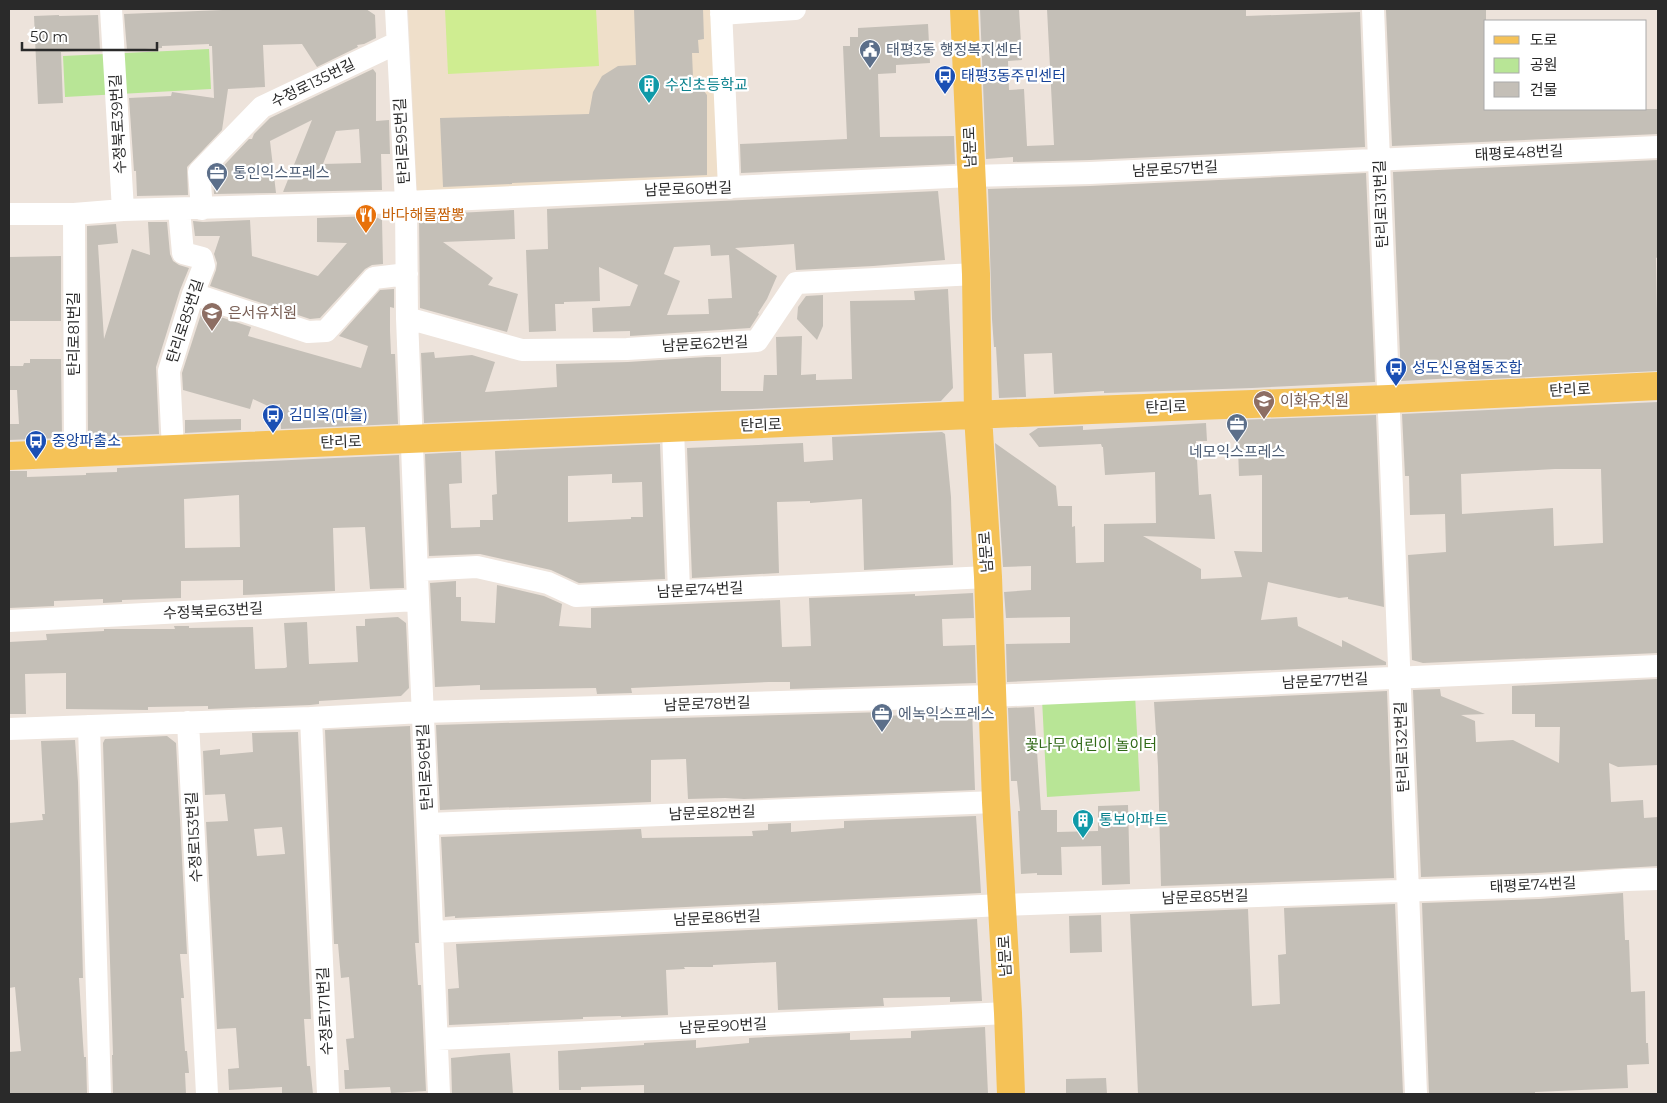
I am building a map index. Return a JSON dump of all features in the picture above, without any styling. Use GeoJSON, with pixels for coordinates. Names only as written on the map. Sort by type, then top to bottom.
{"type":"FeatureCollection","features":[{"type":"Feature","properties":{"kind":"main road","name":"남문로"},"geometry":{"type":"LineString","coordinates":[[964,9],[976,274],[978,415],[988,577],[996,802],[1011,1094]]}},
{"type":"Feature","properties":{"kind":"main road","name":"탄리로"},"geometry":{"type":"LineString","coordinates":[[9,456],[1388,399],[1658,386]]}},
{"type":"Feature","properties":{"kind":"street","name":"수정북로39번길"},"geometry":{"type":"LineString","coordinates":[[111,9],[123,210]]}},
{"type":"Feature","properties":{"kind":"street","name":"탄리로95번길"},"geometry":{"type":"LineString","coordinates":[[396,9],[406,202],[407,318],[412,440]]}},
{"type":"Feature","properties":{"kind":"street"},"geometry":{"type":"LineString","coordinates":[[729,188],[721,11],[796,9]]}},
{"type":"Feature","properties":{"kind":"street","name":"탄리로131번길"},"geometry":{"type":"LineString","coordinates":[[1373,9],[1388,399]]}},
{"type":"Feature","properties":{"kind":"street","name":"수정로135번길"},"geometry":{"type":"LineString","coordinates":[[190,209],[199,172],[262,108],[397,43]]}},
{"type":"Feature","properties":{"kind":"street","name":"태평로48번길"},"geometry":{"type":"LineString","coordinates":[[1379,160],[1658,147]]}},
{"type":"Feature","properties":{"kind":"street","name":"남문로57번길"},"geometry":{"type":"LineString","coordinates":[[971,176],[1100,173],[1379,160]]}},
{"type":"Feature","properties":{"kind":"street","name":"남문로60번길"},"geometry":{"type":"LineString","coordinates":[[406,202],[971,176]]}},
{"type":"Feature","properties":{"kind":"street"},"geometry":{"type":"LineString","coordinates":[[9,214],[74,214],[123,210],[406,202]]}},
{"type":"Feature","properties":{"kind":"street","name":"탄리로85번길"},"geometry":{"type":"LineString","coordinates":[[173,449],[169,371],[193,294],[204,266],[202,258],[183,253],[190,209]]}},
{"type":"Feature","properties":{"kind":"street","name":"탄리로81번길"},"geometry":{"type":"LineString","coordinates":[[74,214],[75,454]]}},
{"type":"Feature","properties":{"kind":"street"},"geometry":{"type":"LineString","coordinates":[[193,294],[308,332],[326,331],[374,278],[407,274]]}},
{"type":"Feature","properties":{"kind":"street","name":"남문로62번길"},"geometry":{"type":"LineString","coordinates":[[407,318],[522,350],[627,349],[757,341],[796,283],[976,274]]}},
{"type":"Feature","properties":{"kind":"street","name":"탄리로132번길"},"geometry":{"type":"LineString","coordinates":[[1388,399],[1416,1094]]}},
{"type":"Feature","properties":{"kind":"street"},"geometry":{"type":"LineString","coordinates":[[674,429],[679,591]]}},
{"type":"Feature","properties":{"kind":"street","name":"탄리로96번길"},"geometry":{"type":"LineString","coordinates":[[412,440],[439,1094]]}},
{"type":"Feature","properties":{"kind":"street","name":"남문로74번길"},"geometry":{"type":"LineString","coordinates":[[418,570],[477,566],[548,583],[576,596],[988,577]]}},
{"type":"Feature","properties":{"kind":"street","name":"수정북로63번길"},"geometry":{"type":"LineString","coordinates":[[9,622],[418,600]]}},
{"type":"Feature","properties":{"kind":"street","name":"남문로77번길"},"geometry":{"type":"LineString","coordinates":[[992,696],[1658,666]]}},
{"type":"Feature","properties":{"kind":"street","name":"남문로78번길"},"geometry":{"type":"LineString","coordinates":[[422,712],[992,696]]}},
{"type":"Feature","properties":{"kind":"street"},"geometry":{"type":"LineString","coordinates":[[9,729],[422,712]]}},
{"type":"Feature","properties":{"kind":"street","name":"수정로171번길"},"geometry":{"type":"LineString","coordinates":[[311,718],[328,1094]]}},
{"type":"Feature","properties":{"kind":"street","name":"수정로153번길"},"geometry":{"type":"LineString","coordinates":[[188,722],[207,1094]]}},
{"type":"Feature","properties":{"kind":"street"},"geometry":{"type":"LineString","coordinates":[[89,726],[100,1094]]}},
{"type":"Feature","properties":{"kind":"street","name":"남문로82번길"},"geometry":{"type":"LineString","coordinates":[[428,824],[996,802]]}},
{"type":"Feature","properties":{"kind":"street","name":"태평로74번길"},"geometry":{"type":"LineString","coordinates":[[1408,890],[1538,886],[1658,879]]}},
{"type":"Feature","properties":{"kind":"street","name":"남문로85번길"},"geometry":{"type":"LineString","coordinates":[[1002,904],[1408,890]]}},
{"type":"Feature","properties":{"kind":"street","name":"남문로86번길"},"geometry":{"type":"LineString","coordinates":[[433,932],[1002,904]]}},
{"type":"Feature","properties":{"kind":"street","name":"남문로90번길"},"geometry":{"type":"LineString","coordinates":[[437,1039],[1008,1013]]}},
{"type":"Feature","properties":{"kind":"shaded area"},"geometry":{"type":"Polygon","coordinates":[[[408,9],[715,9],[724,176],[417,192],[408,9]]]}},
{"type":"Feature","properties":{"kind":"green space"},"geometry":{"type":"Polygon","coordinates":[[[445,9],[596,9],[599,66],[448,74],[445,9]]]}},
{"type":"Feature","properties":{"kind":"green space"},"geometry":{"type":"Polygon","coordinates":[[[209,49],[211,89],[65,97],[63,56],[209,49]]]}},
{"type":"Feature","properties":{"kind":"green space","name":"꽃나무 어린이 놀이터"},"geometry":{"type":"Polygon","coordinates":[[[1135,694],[1140,791],[1047,797],[1042,699],[1135,694]]]}},
{"type":"Feature","properties":{"kind":"building"},"geometry":{"type":"Polygon","coordinates":[[[247,9],[366,9],[375,15],[376,38],[357,45],[358,47],[317,67],[302,44],[263,45],[265,87],[228,89],[222,130],[187,167],[188,195],[137,196],[129,98],[171,96],[172,92],[214,98],[212,46],[209,46],[209,44],[162,46],[162,48],[127,50],[124,14],[247,9]]]}},
{"type":"Feature","properties":{"kind":"building","name":"수진초등학교"},"geometry":{"type":"Polygon","coordinates":[[[634,9],[703,9],[704,39],[698,40],[699,53],[692,53],[693,77],[707,95],[707,175],[443,187],[440,118],[589,114],[593,92],[602,76],[618,66],[636,65],[634,9]]]}},
{"type":"Feature","properties":{"kind":"building"},"geometry":{"type":"Polygon","coordinates":[[[980,9],[1019,9],[1022,60],[1008,61],[1009,90],[1024,89],[1027,146],[1054,145],[1047,9],[1246,9],[1246,16],[1360,12],[1365,147],[1090,160],[1013,162],[1013,157],[986,159],[980,9]]]}},
{"type":"Feature","properties":{"kind":"building"},"geometry":{"type":"Polygon","coordinates":[[[1486,9],[1486,20],[1484,20],[1484,110],[1658,109],[1658,134],[1392,146],[1386,10],[1486,9]]]}},
{"type":"Feature","properties":{"kind":"building"},"geometry":{"type":"Polygon","coordinates":[[[98,15],[100,50],[61,52],[63,103],[38,104],[34,16],[98,15]]]}},
{"type":"Feature","properties":{"kind":"building"},"geometry":{"type":"Polygon","coordinates":[[[928,24],[930,63],[896,65],[896,73],[878,74],[880,137],[954,136],[955,164],[741,173],[740,144],[847,139],[843,46],[850,46],[850,37],[858,37],[858,28],[928,24]]]}},
{"type":"Feature","properties":{"kind":"building"},"geometry":{"type":"Polygon","coordinates":[[[373,69],[376,73],[376,121],[389,120],[390,154],[381,154],[382,190],[283,192],[312,120],[270,141],[276,193],[214,194],[213,177],[249,139],[252,139],[254,134],[270,118],[373,69]],[[359,129],[336,131],[323,164],[361,163],[359,129]]]}},
{"type":"Feature","properties":{"kind":"building"},"geometry":{"type":"Polygon","coordinates":[[[1658,160],[1658,257],[1656,258],[1658,371],[1467,380],[1455,378],[1401,381],[1393,172],[1658,160]]]}},
{"type":"Feature","properties":{"kind":"building"},"geometry":{"type":"Polygon","coordinates":[[[1366,173],[1375,382],[1054,394],[1052,353],[1024,354],[1026,397],[999,398],[996,347],[994,347],[992,319],[988,189],[1366,173]]]}},
{"type":"Feature","properties":{"kind":"building"},"geometry":{"type":"Polygon","coordinates":[[[938,191],[945,260],[796,270],[794,244],[735,248],[777,276],[767,299],[750,328],[630,336],[630,331],[593,332],[592,308],[630,306],[638,285],[599,267],[600,301],[555,304],[556,331],[529,332],[526,250],[548,249],[547,209],[938,191]],[[710,245],[674,247],[664,274],[680,281],[667,315],[709,314],[708,299],[732,298],[729,255],[711,256],[710,245]]]}},
{"type":"Feature","properties":{"kind":"building"},"geometry":{"type":"Polygon","coordinates":[[[514,210],[515,239],[443,242],[493,278],[488,285],[518,294],[507,332],[420,308],[419,215],[514,210]]]}},
{"type":"Feature","properties":{"kind":"building"},"geometry":{"type":"Polygon","coordinates":[[[374,216],[382,220],[383,264],[372,265],[365,269],[320,318],[310,319],[210,286],[216,270],[217,263],[214,254],[220,236],[195,236],[193,221],[250,220],[252,256],[318,276],[347,243],[317,242],[317,218],[374,216]]]}},
{"type":"Feature","properties":{"kind":"building"},"geometry":{"type":"Polygon","coordinates":[[[148,222],[167,222],[170,254],[173,261],[189,268],[180,290],[156,367],[159,434],[88,437],[87,226],[116,224],[118,243],[98,245],[104,339],[132,249],[150,255],[148,222]]]}},
{"type":"Feature","properties":{"kind":"building"},"geometry":{"type":"Polygon","coordinates":[[[61,256],[61,321],[9,321],[9,257],[61,256]]]}},
{"type":"Feature","properties":{"kind":"building"},"geometry":{"type":"Polygon","coordinates":[[[394,289],[394,308],[390,307],[390,331],[391,354],[395,354],[398,424],[281,429],[280,404],[268,406],[253,399],[250,409],[183,390],[182,373],[202,311],[251,327],[248,336],[361,368],[368,346],[339,336],[380,290],[394,289]]]}},
{"type":"Feature","properties":{"kind":"building"},"geometry":{"type":"Polygon","coordinates":[[[948,289],[953,388],[941,401],[424,423],[421,353],[434,352],[435,358],[472,355],[495,362],[485,392],[557,387],[556,364],[706,357],[721,357],[721,391],[763,391],[764,375],[777,375],[776,337],[802,336],[801,375],[816,374],[816,380],[852,379],[850,301],[915,300],[914,291],[948,289]]]}},
{"type":"Feature","properties":{"kind":"building"},"geometry":{"type":"Polygon","coordinates":[[[823,295],[823,326],[817,340],[797,319],[798,307],[806,296],[823,295]]]}},
{"type":"Feature","properties":{"kind":"building"},"geometry":{"type":"Polygon","coordinates":[[[30,359],[61,359],[62,438],[9,440],[9,424],[19,424],[17,390],[9,390],[9,366],[23,366],[24,363],[30,363],[30,359]]]}},
{"type":"Feature","properties":{"kind":"building"},"geometry":{"type":"Polygon","coordinates":[[[1658,402],[1658,653],[1423,663],[1412,660],[1408,555],[1446,552],[1445,514],[1410,515],[1409,476],[1405,476],[1402,414],[1658,402]],[[1555,469],[1461,474],[1462,514],[1553,508],[1554,546],[1603,543],[1601,469],[1555,469]]]}},
{"type":"Feature","properties":{"kind":"building"},"geometry":{"type":"Polygon","coordinates":[[[1376,415],[1384,607],[1348,599],[1348,597],[1339,598],[1268,582],[1261,620],[1297,617],[1298,626],[1342,647],[1342,640],[1386,662],[1386,665],[1007,682],[1006,644],[1070,643],[1070,617],[1006,618],[1004,592],[1031,590],[1031,566],[1003,567],[995,443],[1056,486],[1058,506],[1072,506],[1072,527],[1075,526],[1076,563],[1104,562],[1104,524],[1156,523],[1155,472],[1105,475],[1103,447],[1101,444],[1039,447],[1029,434],[1038,428],[1083,426],[1083,430],[1206,423],[1207,441],[1196,441],[1199,495],[1211,494],[1215,539],[1143,536],[1201,569],[1201,579],[1242,577],[1234,551],[1262,552],[1262,475],[1239,476],[1237,420],[1376,415]]]}},
{"type":"Feature","properties":{"kind":"building"},"geometry":{"type":"Polygon","coordinates":[[[241,419],[241,430],[185,433],[185,420],[241,419]]]}},
{"type":"Feature","properties":{"kind":"building"},"geometry":{"type":"Polygon","coordinates":[[[942,432],[945,434],[951,497],[953,565],[864,570],[862,499],[810,503],[810,501],[777,502],[779,573],[692,578],[687,448],[803,443],[804,462],[833,460],[832,437],[942,432]]]}},
{"type":"Feature","properties":{"kind":"building"},"geometry":{"type":"Polygon","coordinates":[[[660,444],[665,579],[579,583],[551,570],[480,554],[429,556],[425,454],[461,452],[462,483],[449,484],[451,528],[480,527],[480,520],[493,520],[492,495],[497,494],[495,451],[660,444]],[[612,474],[568,476],[568,522],[643,517],[642,482],[612,483],[612,474]]]}},
{"type":"Feature","properties":{"kind":"building"},"geometry":{"type":"Polygon","coordinates":[[[399,455],[404,588],[370,589],[365,527],[333,528],[335,591],[243,595],[243,580],[181,581],[181,598],[122,600],[122,602],[103,603],[103,599],[54,601],[54,606],[9,608],[9,471],[27,471],[27,477],[117,472],[117,468],[399,455]],[[239,495],[184,499],[185,548],[240,547],[239,495]]]}},
{"type":"Feature","properties":{"kind":"building"},"geometry":{"type":"Polygon","coordinates":[[[456,581],[456,597],[461,597],[461,621],[495,623],[497,585],[544,596],[562,604],[559,626],[591,628],[591,608],[780,600],[782,647],[811,646],[809,598],[973,593],[974,618],[942,619],[943,646],[975,645],[976,683],[790,689],[790,682],[769,682],[631,688],[632,693],[597,694],[596,688],[480,690],[480,685],[435,687],[430,583],[456,581]]]}},
{"type":"Feature","properties":{"kind":"building"},"geometry":{"type":"Polygon","coordinates":[[[398,617],[406,623],[409,688],[401,696],[319,701],[319,704],[310,705],[208,709],[208,706],[148,707],[148,710],[66,709],[66,673],[25,674],[26,714],[9,714],[9,642],[47,640],[46,634],[104,631],[104,629],[175,629],[174,626],[189,626],[189,628],[253,627],[255,669],[285,668],[287,667],[284,623],[307,622],[309,664],[358,662],[356,626],[365,626],[365,619],[398,617]]]}},
{"type":"Feature","properties":{"kind":"building"},"geometry":{"type":"Polygon","coordinates":[[[1657,679],[1658,765],[1618,767],[1609,763],[1611,802],[1643,800],[1644,818],[1658,817],[1658,866],[1421,877],[1413,690],[1440,689],[1441,696],[1485,714],[1461,715],[1475,721],[1476,742],[1513,740],[1559,763],[1560,727],[1535,727],[1535,714],[1512,714],[1512,686],[1657,679]]]}},
{"type":"Feature","properties":{"kind":"building"},"geometry":{"type":"Polygon","coordinates":[[[1387,691],[1394,878],[1161,886],[1158,766],[1154,702],[1387,691]]]}},
{"type":"Feature","properties":{"kind":"building"},"geometry":{"type":"Polygon","coordinates":[[[1034,707],[1041,810],[1057,810],[1057,832],[1098,831],[1098,806],[1128,805],[1130,884],[1102,885],[1101,846],[1061,847],[1062,875],[1021,874],[1018,811],[1020,811],[1017,781],[1011,781],[1008,708],[1034,707]]]}},
{"type":"Feature","properties":{"kind":"building"},"geometry":{"type":"Polygon","coordinates":[[[955,710],[972,710],[975,790],[744,799],[688,799],[686,759],[651,760],[651,802],[440,810],[436,725],[886,712],[887,716],[955,712],[955,710]]]}},
{"type":"Feature","properties":{"kind":"building"},"geometry":{"type":"Polygon","coordinates":[[[410,726],[419,943],[415,943],[418,985],[421,985],[426,1091],[391,1093],[390,1087],[345,1089],[344,1070],[349,1070],[346,1039],[354,1038],[349,977],[341,978],[338,944],[334,944],[325,730],[410,726]]]}},
{"type":"Feature","properties":{"kind":"building"},"geometry":{"type":"Polygon","coordinates":[[[298,732],[311,1019],[304,1019],[307,1066],[310,1066],[313,1094],[282,1094],[282,1087],[229,1090],[228,1069],[239,1068],[236,1028],[217,1029],[206,822],[228,821],[225,794],[205,795],[203,751],[220,749],[220,755],[253,752],[252,733],[298,732]],[[282,827],[254,829],[257,856],[285,854],[282,827]]]}},
{"type":"Feature","properties":{"kind":"building"},"geometry":{"type":"Polygon","coordinates":[[[167,736],[176,743],[187,954],[180,954],[184,998],[181,998],[185,1051],[187,1051],[189,1073],[185,1073],[186,1094],[113,1094],[103,743],[105,739],[167,736]]]}},
{"type":"Feature","properties":{"kind":"building"},"geometry":{"type":"Polygon","coordinates":[[[75,740],[78,782],[83,978],[79,978],[84,1057],[86,1057],[87,1094],[9,1094],[9,1052],[21,1051],[15,987],[9,988],[9,823],[43,820],[42,814],[45,814],[41,741],[75,740]]]}},
{"type":"Feature","properties":{"kind":"building"},"geometry":{"type":"Polygon","coordinates":[[[976,816],[981,893],[445,917],[441,837],[641,829],[642,838],[753,836],[752,831],[768,830],[768,824],[791,823],[791,832],[844,828],[844,821],[976,816]]]}},
{"type":"Feature","properties":{"kind":"building"},"geometry":{"type":"Polygon","coordinates":[[[1623,893],[1625,940],[1629,940],[1631,992],[1645,991],[1646,1043],[1648,1043],[1649,1064],[1627,1065],[1628,1088],[1518,1094],[1429,1094],[1422,903],[1539,899],[1623,893]]]}},
{"type":"Feature","properties":{"kind":"building"},"geometry":{"type":"Polygon","coordinates":[[[1395,904],[1403,1094],[1138,1094],[1130,914],[1248,909],[1252,1006],[1280,1004],[1278,955],[1286,954],[1284,908],[1395,904]]]}},
{"type":"Feature","properties":{"kind":"building"},"geometry":{"type":"Polygon","coordinates":[[[1101,915],[1102,952],[1070,953],[1069,916],[1101,915]]]}},
{"type":"Feature","properties":{"kind":"building"},"geometry":{"type":"Polygon","coordinates":[[[977,919],[982,1001],[950,1002],[950,997],[883,998],[884,1006],[778,1010],[776,962],[713,965],[713,967],[684,967],[685,969],[666,970],[668,1015],[583,1017],[583,1019],[449,1025],[448,989],[459,988],[456,944],[977,919]]]}},
{"type":"Feature","properties":{"kind":"building"},"geometry":{"type":"Polygon","coordinates":[[[985,1027],[988,1094],[644,1094],[644,1085],[581,1087],[581,1090],[559,1090],[558,1051],[696,1040],[696,1048],[749,1043],[749,1038],[850,1033],[850,1040],[911,1038],[911,1031],[985,1027]]]}},
{"type":"Feature","properties":{"kind":"building"},"geometry":{"type":"Polygon","coordinates":[[[510,1053],[513,1094],[452,1094],[451,1058],[510,1053]]]}},
{"type":"Feature","properties":{"kind":"building"},"geometry":{"type":"Polygon","coordinates":[[[1106,1078],[1107,1094],[1066,1094],[1066,1079],[1106,1078]]]}},
{"type":"Feature","properties":{"kind":"place","name":"태평3동 행정복지센터"},"geometry":{"type":"Point","coordinates":[870,69]}},
{"type":"Feature","properties":{"kind":"place","name":"태평3동주민센터"},"geometry":{"type":"Point","coordinates":[945,95]}},
{"type":"Feature","properties":{"kind":"place","name":"수진초등학교"},"geometry":{"type":"Point","coordinates":[649,104]}},
{"type":"Feature","properties":{"kind":"place","name":"통인익스프레스"},"geometry":{"type":"Point","coordinates":[217,192]}},
{"type":"Feature","properties":{"kind":"place","name":"바다해물짬뽕"},"geometry":{"type":"Point","coordinates":[366,234]}},
{"type":"Feature","properties":{"kind":"place","name":"은서유치원"},"geometry":{"type":"Point","coordinates":[212,332]}},
{"type":"Feature","properties":{"kind":"place","name":"성도신용협동조합"},"geometry":{"type":"Point","coordinates":[1396,387]}},
{"type":"Feature","properties":{"kind":"place","name":"이화유치원"},"geometry":{"type":"Point","coordinates":[1264,420]}},
{"type":"Feature","properties":{"kind":"place","name":"김미옥(마을)"},"geometry":{"type":"Point","coordinates":[273,434]}},
{"type":"Feature","properties":{"kind":"place","name":"네모익스프레스"},"geometry":{"type":"Point","coordinates":[1237,443]}},
{"type":"Feature","properties":{"kind":"place","name":"중앙파출소"},"geometry":{"type":"Point","coordinates":[36,460]}},
{"type":"Feature","properties":{"kind":"place","name":"에녹익스프레스"},"geometry":{"type":"Point","coordinates":[882,733]}},
{"type":"Feature","properties":{"kind":"place","name":"통보아파트"},"geometry":{"type":"Point","coordinates":[1083,839]}}]}
